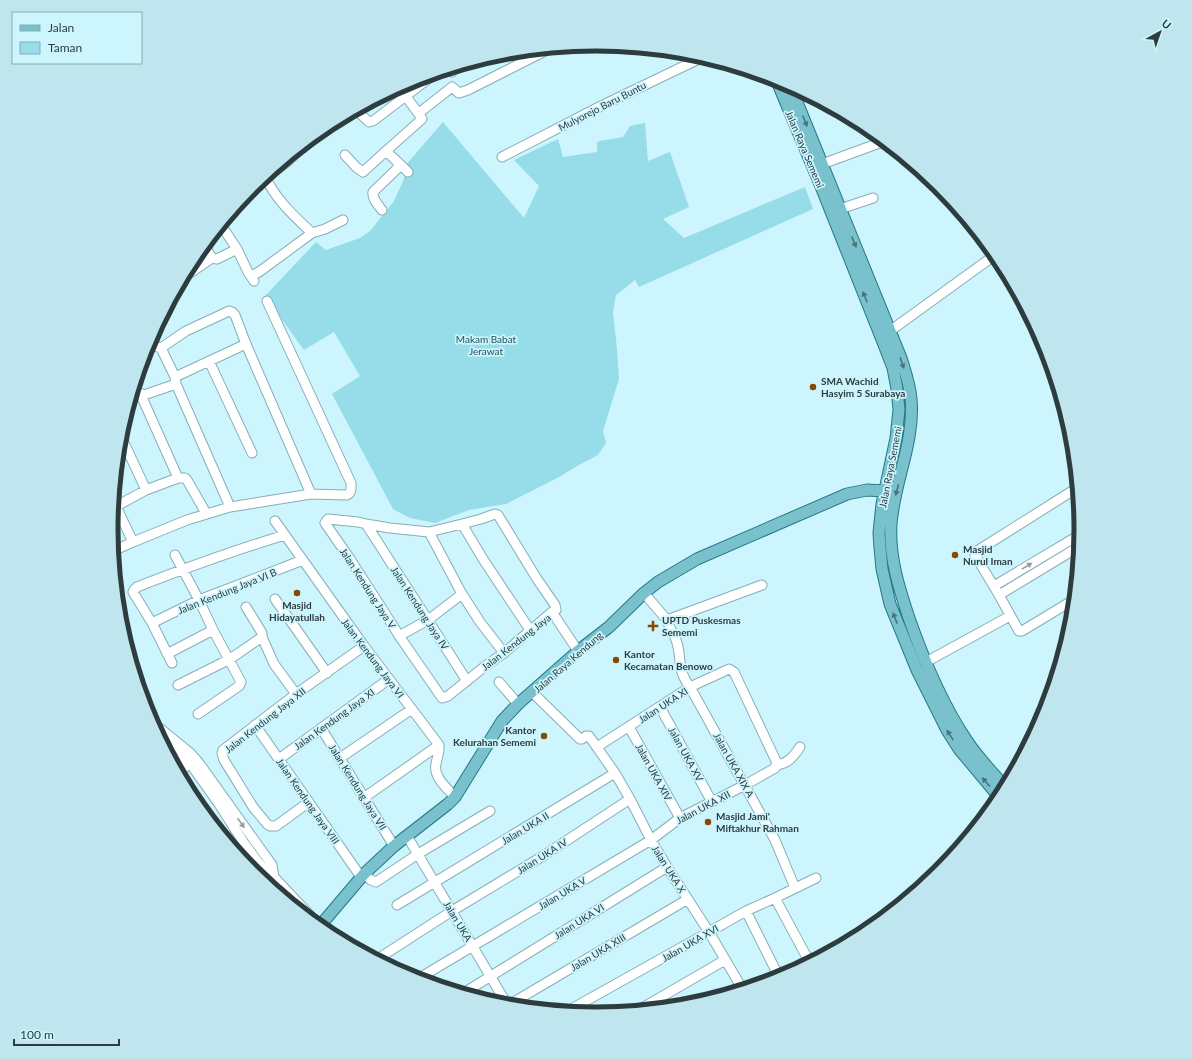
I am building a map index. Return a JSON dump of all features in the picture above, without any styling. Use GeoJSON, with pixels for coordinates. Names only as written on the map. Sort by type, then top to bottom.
{"type":"FeatureCollection","features":[{"type":"Feature","properties":{"kind":"main road","name":"Jalan Raya Sememi"},"geometry":{"type":"LineString","coordinates":[[782,88],[790,100],[822,164],[826,187],[840,209],[901,358],[911,398],[912,409],[911,425],[893,506],[891,542],[893,562],[900,593],[926,662],[947,730],[959,749],[995,793]]}},
{"type":"Feature","properties":{"kind":"main road","name":"Jalan Raya Sememi"},"geometry":{"type":"LineString","coordinates":[[790,92],[790,100],[826,187],[895,378],[898,399],[898,424],[884,491],[879,533],[882,570],[890,604],[916,670],[968,743],[1002,783]]}},
{"type":"Feature","properties":{"kind":"main road","name":"Jalan Raya Kendung"},"geometry":{"type":"LineString","coordinates":[[323,922],[363,875],[394,846],[455,797],[502,721],[518,704],[578,651],[609,627],[644,593],[658,582],[697,559],[847,494],[867,490],[884,491]]}},
{"type":"Feature","properties":{"kind":"street"},"geometry":{"type":"LineString","coordinates":[[419,113],[452,87],[459,92],[468,90],[538,55]]}},
{"type":"Feature","properties":{"kind":"street","name":"Mulyorejo Baru Buntu"},"geometry":{"type":"LineString","coordinates":[[502,157],[694,61]]}},
{"type":"Feature","properties":{"kind":"street"},"geometry":{"type":"LineString","coordinates":[[360,113],[369,122],[372,122],[422,83]]}},
{"type":"Feature","properties":{"kind":"street"},"geometry":{"type":"LineString","coordinates":[[345,155],[363,172],[421,121],[422,118],[419,113],[403,91]]}},
{"type":"Feature","properties":{"kind":"street"},"geometry":{"type":"LineString","coordinates":[[822,164],[878,144]]}},
{"type":"Feature","properties":{"kind":"street"},"geometry":{"type":"LineString","coordinates":[[386,151],[408,172]]}},
{"type":"Feature","properties":{"kind":"street"},"geometry":{"type":"LineString","coordinates":[[382,210],[374,200],[372,192],[401,166]]}},
{"type":"Feature","properties":{"kind":"street"},"geometry":{"type":"LineString","coordinates":[[268,182],[288,209],[312,233]]}},
{"type":"Feature","properties":{"kind":"street"},"geometry":{"type":"LineString","coordinates":[[840,209],[873,198]]}},
{"type":"Feature","properties":{"kind":"street"},"geometry":{"type":"LineString","coordinates":[[224,229],[237,249],[253,279],[259,272],[312,233],[326,229],[343,220]]}},
{"type":"Feature","properties":{"kind":"street"},"geometry":{"type":"LineString","coordinates":[[194,270],[212,258],[217,259],[237,249]]}},
{"type":"Feature","properties":{"kind":"street"},"geometry":{"type":"LineString","coordinates":[[207,250],[212,258]]}},
{"type":"Feature","properties":{"kind":"street"},"geometry":{"type":"LineString","coordinates":[[890,331],[990,258]]}},
{"type":"Feature","properties":{"kind":"street"},"geometry":{"type":"LineString","coordinates":[[119,548],[187,520],[206,513],[230,507],[311,494],[347,495],[350,493],[351,483],[267,301]]}},
{"type":"Feature","properties":{"kind":"street"},"geometry":{"type":"LineString","coordinates":[[161,348],[186,330],[229,311],[232,312],[235,315],[246,344],[311,494]]}},
{"type":"Feature","properties":{"kind":"street"},"geometry":{"type":"LineString","coordinates":[[138,394],[176,380],[209,361],[246,344]]}},
{"type":"Feature","properties":{"kind":"street"},"geometry":{"type":"LineString","coordinates":[[154,346],[161,348],[230,507]]}},
{"type":"Feature","properties":{"kind":"street"},"geometry":{"type":"LineString","coordinates":[[209,361],[252,453]]}},
{"type":"Feature","properties":{"kind":"street"},"geometry":{"type":"LineString","coordinates":[[137,395],[178,478]]}},
{"type":"Feature","properties":{"kind":"street"},"geometry":{"type":"LineString","coordinates":[[125,446],[146,490]]}},
{"type":"Feature","properties":{"kind":"street"},"geometry":{"type":"LineString","coordinates":[[119,503],[146,490],[178,478],[185,478],[188,480],[206,513]]}},
{"type":"Feature","properties":{"kind":"street"},"geometry":{"type":"LineString","coordinates":[[1068,603],[1022,631],[1018,631],[1000,596],[975,555],[976,552],[1072,491]]}},
{"type":"Feature","properties":{"kind":"street"},"geometry":{"type":"LineString","coordinates":[[119,514],[133,542]]}},
{"type":"Feature","properties":{"kind":"street"},"geometry":{"type":"LineString","coordinates":[[366,524],[430,532],[495,514],[498,515],[537,579],[556,605],[556,610],[552,612]]}},
{"type":"Feature","properties":{"kind":"street","name":"Jalan Kendung Jaya V"},"geometry":{"type":"LineString","coordinates":[[366,524],[328,518],[325,523],[441,698],[444,698]]}},
{"type":"Feature","properties":{"kind":"street","name":"Jalan Kendung Jaya VI"},"geometry":{"type":"LineString","coordinates":[[275,521],[364,646],[439,745]]}},
{"type":"Feature","properties":{"kind":"street","name":"Jalan Kendung Jaya IV"},"geometry":{"type":"LineString","coordinates":[[366,524],[468,681]]}},
{"type":"Feature","properties":{"kind":"street"},"geometry":{"type":"LineString","coordinates":[[462,524],[483,559],[530,630]]}},
{"type":"Feature","properties":{"kind":"street"},"geometry":{"type":"LineString","coordinates":[[430,532],[462,594],[480,622],[504,653]]}},
{"type":"Feature","properties":{"kind":"street"},"geometry":{"type":"LineString","coordinates":[[172,663],[152,623],[133,592],[134,590],[137,587],[250,545],[285,535]]}},
{"type":"Feature","properties":{"kind":"street"},"geometry":{"type":"LineString","coordinates":[[994,586],[1074,538]]}},
{"type":"Feature","properties":{"kind":"street"},"geometry":{"type":"LineString","coordinates":[[1000,596],[1073,550]]}},
{"type":"Feature","properties":{"kind":"street"},"geometry":{"type":"LineString","coordinates":[[175,555],[241,682],[239,686],[198,714]]}},
{"type":"Feature","properties":{"kind":"street","name":"Jalan Kendung Jaya VI B"},"geometry":{"type":"LineString","coordinates":[[152,623],[199,600],[302,560]]}},
{"type":"Feature","properties":{"kind":"street"},"geometry":{"type":"LineString","coordinates":[[667,620],[762,585]]}},
{"type":"Feature","properties":{"kind":"street","name":"Jalan UKA XIX A"},"geometry":{"type":"LineString","coordinates":[[644,593],[667,620],[670,630],[677,642],[680,664],[685,680],[775,840],[796,888]]}},
{"type":"Feature","properties":{"kind":"street"},"geometry":{"type":"LineString","coordinates":[[399,636],[428,620],[462,594]]}},
{"type":"Feature","properties":{"kind":"street"},"geometry":{"type":"LineString","coordinates":[[275,599],[327,673]]}},
{"type":"Feature","properties":{"kind":"street"},"geometry":{"type":"LineString","coordinates":[[246,607],[262,633],[262,637],[274,664],[296,694]]}},
{"type":"Feature","properties":{"kind":"street","name":"Jalan Kendung Jaya"},"geometry":{"type":"LineString","coordinates":[[444,698],[504,653],[552,612],[578,651]]}},
{"type":"Feature","properties":{"kind":"street"},"geometry":{"type":"LineString","coordinates":[[926,662],[1010,616]]}},
{"type":"Feature","properties":{"kind":"street"},"geometry":{"type":"LineString","coordinates":[[167,654],[213,630]]}},
{"type":"Feature","properties":{"kind":"street"},"geometry":{"type":"LineString","coordinates":[[178,685],[230,659],[262,637]]}},
{"type":"Feature","properties":{"kind":"street","name":"Jalan Kendung Jaya XII"},"geometry":{"type":"LineString","coordinates":[[309,802],[276,826],[270,826],[253,807],[233,776],[222,756],[223,750],[296,694],[364,646]]}},
{"type":"Feature","properties":{"kind":"street","name":"Jalan UKA XI"},"geometry":{"type":"LineString","coordinates":[[597,747],[690,687],[727,670],[731,670],[734,672],[777,763],[776,765]]}},
{"type":"Feature","properties":{"kind":"street","name":"Jalan Kendung Jaya XI"},"geometry":{"type":"LineString","coordinates":[[279,759],[389,679]]}},
{"type":"Feature","properties":{"kind":"street"},"geometry":{"type":"LineString","coordinates":[[499,682],[518,704]]}},
{"type":"Feature","properties":{"kind":"street"},"geometry":{"type":"LineString","coordinates":[[532,692],[580,739],[588,736],[597,747]]}},
{"type":"Feature","properties":{"kind":"street","name":"Jalan UKA XV"},"geometry":{"type":"LineString","coordinates":[[660,706],[712,802]]}},
{"type":"Feature","properties":{"kind":"street"},"geometry":{"type":"LineString","coordinates":[[340,758],[412,709]]}},
{"type":"Feature","properties":{"kind":"street","name":"Jalan Kendung Jaya VIII"},"geometry":{"type":"LineString","coordinates":[[255,725],[363,875]]}},
{"type":"Feature","properties":{"kind":"street","name":"Jalan UKA XIV"},"geometry":{"type":"LineString","coordinates":[[629,726],[680,818]]}},
{"type":"Feature","properties":{"kind":"street","name":"Jalan Kendung Jaya VII"},"geometry":{"type":"LineString","coordinates":[[321,728],[394,846]]}},
{"type":"Feature","properties":{"kind":"street"},"geometry":{"type":"LineString","coordinates":[[162,730],[190,753],[199,763],[223,802],[244,843],[265,870],[274,877],[296,902]]}},
{"type":"Feature","properties":{"kind":"street"},"geometry":{"type":"LineString","coordinates":[[169,744],[187,760],[223,802]]}},
{"type":"Feature","properties":{"kind":"street"},"geometry":{"type":"LineString","coordinates":[[365,797],[439,745],[440,750],[435,770],[438,777],[455,797]]}},
{"type":"Feature","properties":{"kind":"street","name":"Jalan UKA X"},"geometry":{"type":"LineString","coordinates":[[597,747],[630,799],[667,867],[709,932],[741,986]]}},
{"type":"Feature","properties":{"kind":"street","name":"Jalan UKA XII"},"geometry":{"type":"LineString","coordinates":[[651,840],[680,818],[745,785],[775,768],[776,765],[780,765],[791,760],[800,747]]}},
{"type":"Feature","properties":{"kind":"street"},"geometry":{"type":"LineString","coordinates":[[180,765],[187,760]]}},
{"type":"Feature","properties":{"kind":"street"},"geometry":{"type":"LineString","coordinates":[[182,769],[187,760]]}},
{"type":"Feature","properties":{"kind":"street","name":"Jalan UKA II"},"geometry":{"type":"LineString","coordinates":[[397,905],[615,774]]}},
{"type":"Feature","properties":{"kind":"street","name":"Jalan UKA IV"},"geometry":{"type":"LineString","coordinates":[[381,957],[452,911],[543,856],[630,799]]}},
{"type":"Feature","properties":{"kind":"street"},"geometry":{"type":"LineString","coordinates":[[363,875],[376,882],[418,854],[490,811]]}},
{"type":"Feature","properties":{"kind":"street","name":"Jalan UKA"},"geometry":{"type":"LineString","coordinates":[[407,836],[504,999]]}},
{"type":"Feature","properties":{"kind":"street","name":"Jalan UKA V"},"geometry":{"type":"LineString","coordinates":[[423,976],[651,840]]}},
{"type":"Feature","properties":{"kind":"street","name":"Jalan UKA VI"},"geometry":{"type":"LineString","coordinates":[[467,991],[667,867]]}},
{"type":"Feature","properties":{"kind":"street","name":"Jalan UKA XVI"},"geometry":{"type":"LineString","coordinates":[[574,1007],[746,911],[816,878]]}},
{"type":"Feature","properties":{"kind":"street"},"geometry":{"type":"LineString","coordinates":[[776,898],[808,959]]}},
{"type":"Feature","properties":{"kind":"street","name":"Jalan UKA XIII"},"geometry":{"type":"LineString","coordinates":[[516,1001],[688,899]]}},
{"type":"Feature","properties":{"kind":"street"},"geometry":{"type":"LineString","coordinates":[[746,911],[777,973]]}},
{"type":"Feature","properties":{"kind":"street"},"geometry":{"type":"LineString","coordinates":[[647,1005],[725,960]]}},
{"type":"Feature","properties":{"kind":"green space","name":"Makam Babat Jerawat"},"geometry":{"type":"Polygon","coordinates":[[[443,122],[524,218],[539,186],[514,160],[558,139],[563,157],[597,152],[597,142],[623,137],[630,126],[645,123],[648,161],[670,152],[689,207],[663,219],[684,238],[805,187],[813,209],[639,287],[635,280],[616,295],[613,312],[619,379],[603,431],[606,443],[598,455],[506,504],[469,510],[435,523],[410,518],[393,509],[332,394],[360,376],[334,332],[304,350],[265,296],[316,242],[326,250],[360,238],[371,230],[394,201],[404,179],[405,166],[443,122]]]}},
{"type":"Feature","properties":{"kind":"place","name":"SMA Wachid Hasyim 5 Surabaya"},"geometry":{"type":"Point","coordinates":[813,387]}},
{"type":"Feature","properties":{"kind":"place","name":"Masjid Nurul Iman"},"geometry":{"type":"Point","coordinates":[955,555]}},
{"type":"Feature","properties":{"kind":"place","name":"Masjid Hidayatullah"},"geometry":{"type":"Point","coordinates":[297,593]}},
{"type":"Feature","properties":{"kind":"place","name":"UPTD Puskesmas Sememi"},"geometry":{"type":"Point","coordinates":[653,626]}},
{"type":"Feature","properties":{"kind":"place","name":"Kantor Kecamatan Benowo"},"geometry":{"type":"Point","coordinates":[616,660]}},
{"type":"Feature","properties":{"kind":"place","name":"Kantor Kelurahan Sememi"},"geometry":{"type":"Point","coordinates":[544,736]}},
{"type":"Feature","properties":{"kind":"place","name":"Masjid Jami' Miftakhur Rahman"},"geometry":{"type":"Point","coordinates":[708,822]}}]}
